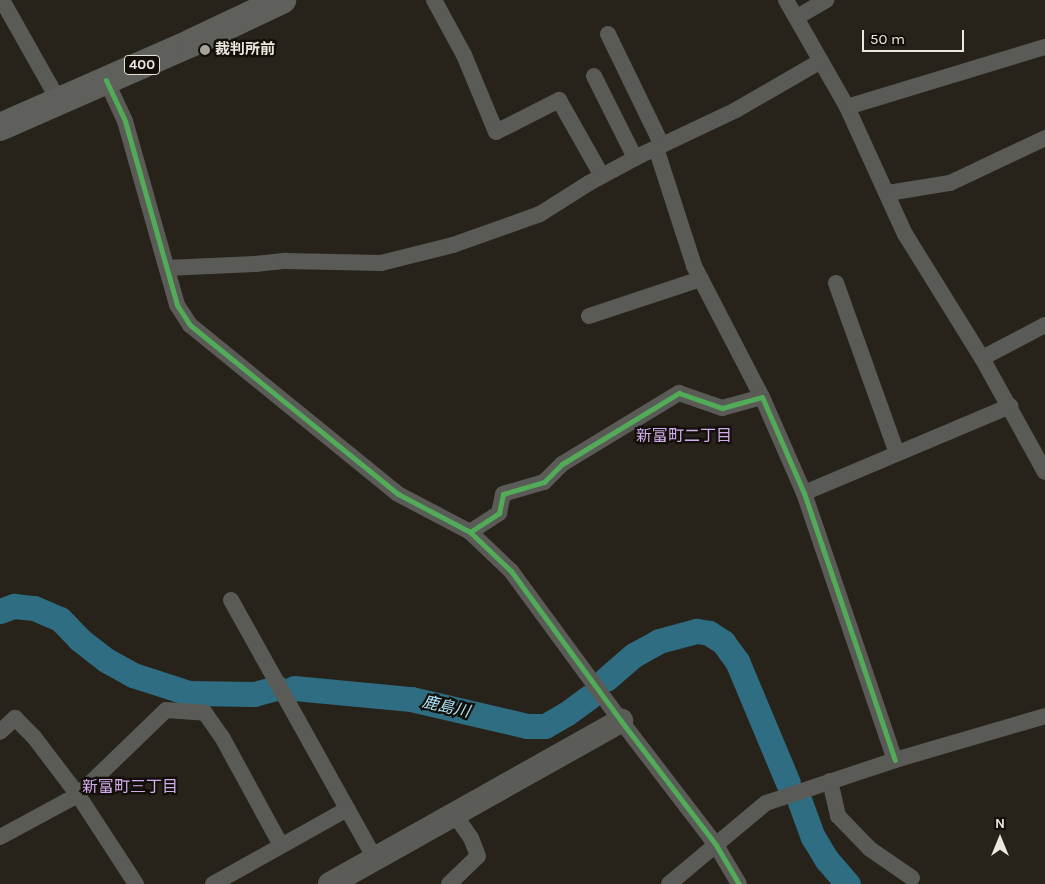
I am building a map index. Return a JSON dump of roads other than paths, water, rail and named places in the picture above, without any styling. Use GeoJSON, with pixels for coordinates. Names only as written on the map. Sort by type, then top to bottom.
{"type":"FeatureCollection","features":[{"type":"Feature","properties":{"kind":"highway","name":"400"},"geometry":{"type":"LineString","coordinates":[[0,127],[282,0]]}},
{"type":"Feature","properties":{"kind":"street"},"geometry":{"type":"LineString","coordinates":[[2,0],[59,101]]}},
{"type":"Feature","properties":{"kind":"street"},"geometry":{"type":"LineString","coordinates":[[434,0],[464,55],[496,132],[559,100],[602,176]]}},
{"type":"Feature","properties":{"kind":"street"},"geometry":{"type":"LineString","coordinates":[[786,0],[847,107],[888,193],[905,234],[982,358],[1045,472]]}},
{"type":"Feature","properties":{"kind":"street"},"geometry":{"type":"LineString","coordinates":[[797,17],[827,0]]}},
{"type":"Feature","properties":{"kind":"street"},"geometry":{"type":"LineString","coordinates":[[608,34],[659,146],[694,266],[762,397],[804,493],[894,760]]}},
{"type":"Feature","properties":{"kind":"street"},"geometry":{"type":"LineString","coordinates":[[847,107],[1045,47]]}},
{"type":"Feature","properties":{"kind":"street"},"geometry":{"type":"LineString","coordinates":[[167,268],[286,261],[382,263],[453,246],[540,214],[635,158],[736,110],[821,61]]}},
{"type":"Feature","properties":{"kind":"street"},"geometry":{"type":"LineString","coordinates":[[594,76],[635,158]]}},
{"type":"Feature","properties":{"kind":"street"},"geometry":{"type":"LineString","coordinates":[[106,80],[124,120],[177,304],[190,325],[398,494],[470,532],[511,571],[621,721],[716,845],[739,884]]}},
{"type":"Feature","properties":{"kind":"street"},"geometry":{"type":"LineString","coordinates":[[888,193],[950,183],[1045,138]]}},
{"type":"Feature","properties":{"kind":"street"},"geometry":{"type":"LineString","coordinates":[[589,316],[701,279]]}},
{"type":"Feature","properties":{"kind":"street"},"geometry":{"type":"LineString","coordinates":[[836,284],[898,454]]}},
{"type":"Feature","properties":{"kind":"street"},"geometry":{"type":"LineString","coordinates":[[982,358],[1045,325]]}},
{"type":"Feature","properties":{"kind":"street"},"geometry":{"type":"LineString","coordinates":[[470,532],[499,513],[503,494],[544,482],[562,464],[679,393],[722,408],[762,397]]}},
{"type":"Feature","properties":{"kind":"street"},"geometry":{"type":"LineString","coordinates":[[804,493],[1010,406]]}},
{"type":"Feature","properties":{"kind":"street"},"geometry":{"type":"LineString","coordinates":[[231,600],[375,859]]}},
{"type":"Feature","properties":{"kind":"street"},"geometry":{"type":"LineString","coordinates":[[0,837],[78,794],[166,710],[205,713],[222,737],[281,845]]}},
{"type":"Feature","properties":{"kind":"street"},"geometry":{"type":"LineString","coordinates":[[669,884],[766,803],[894,760],[1045,716]]}},
{"type":"Feature","properties":{"kind":"street"},"geometry":{"type":"LineString","coordinates":[[0,732],[15,718],[34,737],[78,794],[136,884]]}},
{"type":"Feature","properties":{"kind":"street"},"geometry":{"type":"LineString","coordinates":[[330,884],[621,721]]}},
{"type":"Feature","properties":{"kind":"street"},"geometry":{"type":"LineString","coordinates":[[830,781],[838,816],[870,849],[912,878]]}},
{"type":"Feature","properties":{"kind":"street"},"geometry":{"type":"LineString","coordinates":[[213,884],[348,809]]}},
{"type":"Feature","properties":{"kind":"street"},"geometry":{"type":"LineString","coordinates":[[449,884],[478,856],[471,838],[455,815]]}},
{"type":"Feature","properties":{"kind":"waterway","name":"鹿島川"},"geometry":{"type":"LineString","coordinates":[[0,611],[14,606],[34,608],[60,619],[79,639],[106,660],[133,675],[189,693],[254,694],[277,688]]}},
{"type":"Feature","properties":{"kind":"waterway","name":"鹿島川"},"geometry":{"type":"LineString","coordinates":[[606,679],[634,655],[659,641],[697,631],[709,633],[723,642],[737,661],[788,783]]}},
{"type":"Feature","properties":{"kind":"waterway","name":"鹿島川"},"geometry":{"type":"LineString","coordinates":[[294,688],[411,699],[527,726],[545,726],[566,714],[589,697]]}},
{"type":"Feature","properties":{"kind":"waterway","name":"鹿島川"},"geometry":{"type":"LineString","coordinates":[[800,802],[813,837],[827,860],[848,884]]}},
{"type":"Feature","properties":{"kind":"place","name":"裁判所前"},"geometry":{"type":"Point","coordinates":[205,50]}},
{"type":"Feature","properties":{"kind":"district","name":"新富町二丁目"},"geometry":{"type":"Point","coordinates":[684,436]}},
{"type":"Feature","properties":{"kind":"district","name":"新富町三丁目"},"geometry":{"type":"Point","coordinates":[130,787]}}]}
